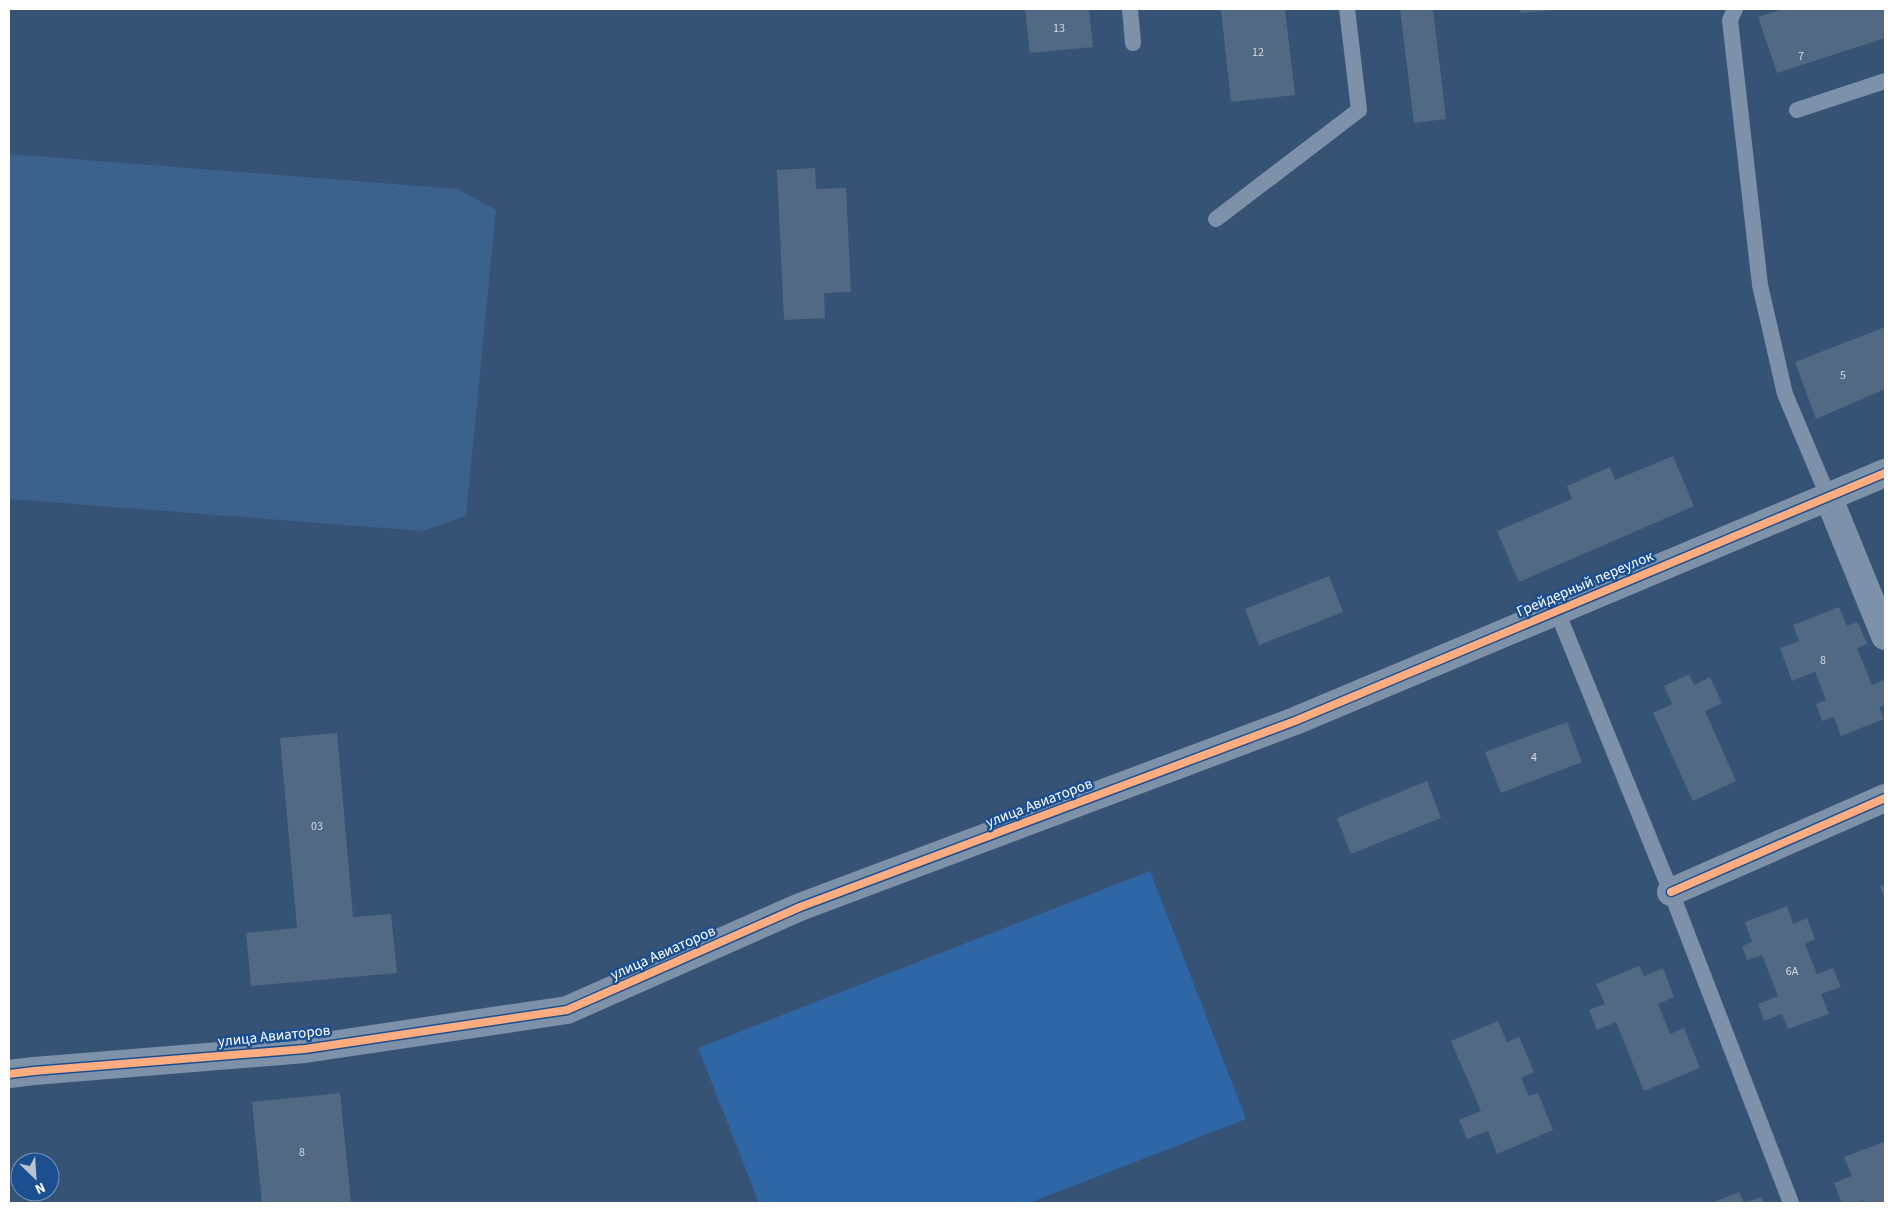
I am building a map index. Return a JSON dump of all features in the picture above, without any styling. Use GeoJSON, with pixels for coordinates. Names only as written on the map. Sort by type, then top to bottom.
{"type":"FeatureCollection","features":[{"type":"Feature","properties":{"kind":"street","name":"Грейдерный переулок"},"geometry":{"type":"LineString","coordinates":[[1295,721],[1885,473]]}},
{"type":"Feature","properties":{"kind":"street"},"geometry":{"type":"LineString","coordinates":[[1828,496],[1885,636]]}},
{"type":"Feature","properties":{"kind":"street","name":"улица Авиаторов"},"geometry":{"type":"LineString","coordinates":[[9,1074],[305,1049],[567,1010],[800,907],[1295,721]]}},
{"type":"Feature","properties":{"kind":"street"},"geometry":{"type":"LineString","coordinates":[[1671,892],[1885,798]]}},
{"type":"Feature","properties":{"kind":"lane"},"geometry":{"type":"LineString","coordinates":[[1130,9],[1133,44]]}},
{"type":"Feature","properties":{"kind":"lane"},"geometry":{"type":"LineString","coordinates":[[1216,219],[1359,110],[1347,9]]}},
{"type":"Feature","properties":{"kind":"lane"},"geometry":{"type":"LineString","coordinates":[[1735,9],[1730,20],[1760,285],[1785,394],[1828,496]]}},
{"type":"Feature","properties":{"kind":"lane"},"geometry":{"type":"LineString","coordinates":[[1797,110],[1885,81]]}},
{"type":"Feature","properties":{"kind":"lane"},"geometry":{"type":"LineString","coordinates":[[1557,611],[1671,892],[1791,1203]]}},
{"type":"Feature","properties":{"kind":"shaded area"},"geometry":{"type":"Polygon","coordinates":[[[9,154],[458,189],[496,210],[466,516],[423,531],[9,499],[9,154]]]}},
{"type":"Feature","properties":{"kind":"shaded area"},"geometry":{"type":"Polygon","coordinates":[[[1150,871],[1246,1119],[1029,1203],[759,1203],[698,1048],[1150,871]]]}},
{"type":"Feature","properties":{"kind":"building"},"geometry":{"type":"Polygon","coordinates":[[[1025,9],[1089,9],[1093,47],[1030,53],[1025,9]]]}},
{"type":"Feature","properties":{"kind":"building"},"geometry":{"type":"Polygon","coordinates":[[[1221,9],[1285,9],[1295,95],[1231,102],[1221,9]]]}},
{"type":"Feature","properties":{"kind":"building"},"geometry":{"type":"Polygon","coordinates":[[[1400,9],[1433,9],[1446,119],[1414,123],[1400,9]]]}},
{"type":"Feature","properties":{"kind":"building"},"geometry":{"type":"Polygon","coordinates":[[[1520,9],[1554,9],[1554,10],[1521,13],[1520,9]]]}},
{"type":"Feature","properties":{"kind":"building"},"geometry":{"type":"Polygon","coordinates":[[[1784,9],[1885,9],[1885,38],[1777,73],[1758,17],[1784,9]]]}},
{"type":"Feature","properties":{"kind":"building"},"geometry":{"type":"Polygon","coordinates":[[[815,168],[816,189],[846,188],[851,292],[824,293],[825,318],[784,320],[777,170],[815,168]]]}},
{"type":"Feature","properties":{"kind":"building"},"geometry":{"type":"Polygon","coordinates":[[[1885,327],[1885,389],[1816,419],[1795,362],[1885,327]]]}},
{"type":"Feature","properties":{"kind":"building"},"geometry":{"type":"Polygon","coordinates":[[[1673,456],[1694,506],[1519,582],[1497,531],[1572,499],[1567,486],[1610,467],[1615,480],[1673,456]]]}},
{"type":"Feature","properties":{"kind":"building"},"geometry":{"type":"Polygon","coordinates":[[[1329,576],[1343,612],[1259,645],[1245,609],[1329,576]]]}},
{"type":"Feature","properties":{"kind":"building"},"geometry":{"type":"Polygon","coordinates":[[[1839,607],[1847,626],[1858,622],[1867,644],[1857,648],[1872,685],[1884,680],[1885,683],[1885,705],[1879,707],[1884,719],[1841,736],[1834,717],[1822,721],[1816,704],[1826,700],[1815,672],[1792,681],[1780,648],[1799,641],[1793,625],[1839,607]]]}},
{"type":"Feature","properties":{"kind":"building"},"geometry":{"type":"Polygon","coordinates":[[[1689,674],[1694,685],[1710,677],[1722,703],[1705,711],[1736,781],[1693,801],[1653,713],[1672,704],[1664,686],[1689,674]]]}},
{"type":"Feature","properties":{"kind":"building"},"geometry":{"type":"Polygon","coordinates":[[[1567,722],[1582,762],[1501,793],[1485,752],[1567,722]]]}},
{"type":"Feature","properties":{"kind":"building"},"geometry":{"type":"Polygon","coordinates":[[[337,733],[353,917],[391,914],[397,973],[251,986],[246,933],[297,928],[280,738],[337,733]]]}},
{"type":"Feature","properties":{"kind":"building"},"geometry":{"type":"Polygon","coordinates":[[[1427,781],[1441,818],[1351,854],[1337,818],[1427,781]]]}},
{"type":"Feature","properties":{"kind":"building"},"geometry":{"type":"Polygon","coordinates":[[[1885,884],[1885,900],[1880,886],[1885,884]]]}},
{"type":"Feature","properties":{"kind":"building"},"geometry":{"type":"Polygon","coordinates":[[[1787,906],[1793,924],[1807,918],[1815,939],[1805,944],[1817,974],[1833,968],[1841,987],[1821,994],[1829,1014],[1788,1029],[1782,1014],[1764,1021],[1758,1004],[1778,996],[1762,955],[1747,960],[1742,946],[1752,942],[1745,922],[1787,906]]]}},
{"type":"Feature","properties":{"kind":"building"},"geometry":{"type":"Polygon","coordinates":[[[1639,966],[1644,976],[1663,968],[1674,997],[1658,1004],[1670,1034],[1684,1028],[1700,1068],[1644,1091],[1616,1022],[1597,1030],[1589,1010],[1605,1004],[1596,984],[1639,966]]]}},
{"type":"Feature","properties":{"kind":"building"},"geometry":{"type":"Polygon","coordinates":[[[1498,1021],[1507,1042],[1519,1037],[1534,1072],[1521,1078],[1529,1096],[1538,1093],[1553,1130],[1497,1154],[1488,1131],[1467,1139],[1459,1120],[1481,1111],[1451,1041],[1498,1021]]]}},
{"type":"Feature","properties":{"kind":"building"},"geometry":{"type":"Polygon","coordinates":[[[340,1093],[351,1203],[262,1203],[252,1102],[340,1093]]]}},
{"type":"Feature","properties":{"kind":"building"},"geometry":{"type":"Polygon","coordinates":[[[1884,1142],[1885,1203],[1864,1203],[1863,1200],[1855,1203],[1842,1203],[1834,1183],[1852,1176],[1844,1157],[1884,1142]]]}},
{"type":"Feature","properties":{"kind":"building"},"geometry":{"type":"Polygon","coordinates":[[[1739,1192],[1744,1203],[1712,1203],[1739,1192]]]}},
{"type":"Feature","properties":{"kind":"building"},"geometry":{"type":"Polygon","coordinates":[[[1761,1197],[1764,1203],[1744,1203],[1761,1197]]]}},
{"type":"Feature","properties":{"kind":"cycle path"},"geometry":{"type":"LineString","coordinates":[[9,1074],[305,1049],[567,1010],[800,907],[1295,721],[1885,473]]}},
{"type":"Feature","properties":{"kind":"cycle path"},"geometry":{"type":"LineString","coordinates":[[1671,892],[1885,798]]}}]}
